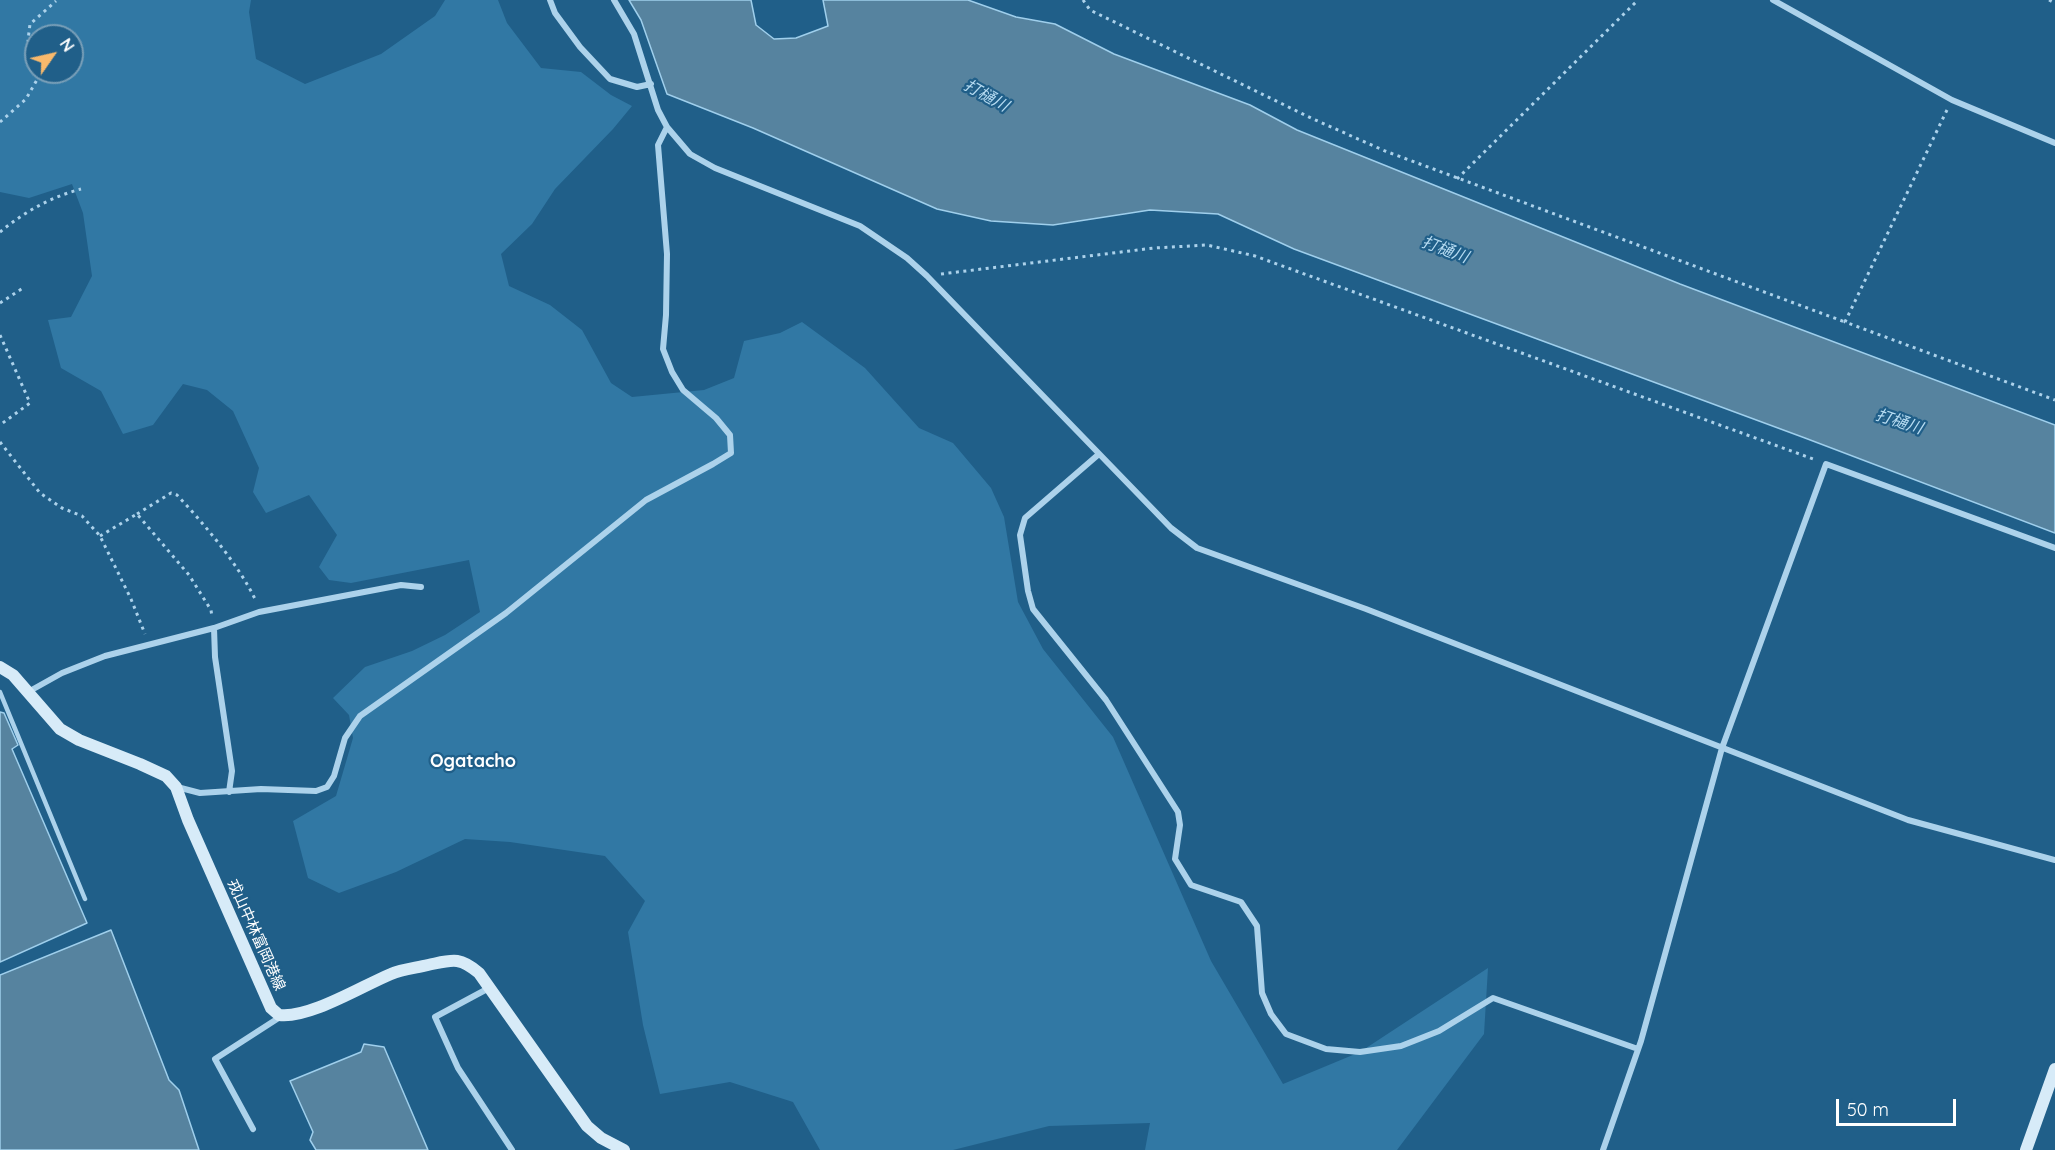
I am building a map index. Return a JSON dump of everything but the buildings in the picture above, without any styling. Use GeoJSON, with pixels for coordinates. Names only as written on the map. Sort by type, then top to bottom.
{"type":"FeatureCollection","features":[{"type":"Feature","properties":{"kind":"main road"},"geometry":{"type":"LineString","coordinates":[[0,667],[13,675],[60,729],[79,740],[166,776],[176,787]]}},
{"type":"Feature","properties":{"kind":"main road","name":"戎山中林富岡港線"},"geometry":{"type":"LineString","coordinates":[[176,787],[271,1008],[279,1016]]}},
{"type":"Feature","properties":{"kind":"main road"},"geometry":{"type":"LineString","coordinates":[[279,1016],[289,1017],[309,1011],[395,972],[455,960],[467,963],[479,973],[588,1126],[601,1138],[624,1150]]}},
{"type":"Feature","properties":{"kind":"main road"},"geometry":{"type":"LineString","coordinates":[[2026,1150],[2055,1069]]}},
{"type":"Feature","properties":{"kind":"street"},"geometry":{"type":"LineString","coordinates":[[550,0],[555,13],[580,47],[610,79],[637,87],[651,84]]}},
{"type":"Feature","properties":{"kind":"street"},"geometry":{"type":"LineString","coordinates":[[614,0],[634,34],[658,110],[667,127],[690,154],[715,168],[860,226],[907,258],[1171,528],[1197,548],[1366,609],[1908,820],[2055,860]]}},
{"type":"Feature","properties":{"kind":"street"},"geometry":{"type":"LineString","coordinates":[[1773,0],[1952,100],[2055,143]]}},
{"type":"Feature","properties":{"kind":"street"},"geometry":{"type":"LineString","coordinates":[[176,787],[200,793],[261,789],[316,791],[327,787],[334,776],[345,738],[360,716],[506,613],[646,500],[731,453],[730,435],[716,418],[683,390],[672,372],[663,349],[667,254],[658,144],[667,127]]}},
{"type":"Feature","properties":{"kind":"street"},"geometry":{"type":"LineString","coordinates":[[1099,454],[1025,518],[1020,535],[1033,609],[1106,700],[1178,812],[1180,825],[1175,859],[1191,885],[1241,902],[1257,926],[1262,993],[1271,1014],[1286,1034],[1326,1049],[1360,1052],[1401,1046],[1438,1031],[1492,998],[1638,1048]]}},
{"type":"Feature","properties":{"kind":"street"},"geometry":{"type":"LineString","coordinates":[[1603,1150],[1638,1048],[1722,748],[1826,464],[2055,548]]}},
{"type":"Feature","properties":{"kind":"street"},"geometry":{"type":"LineString","coordinates":[[28,692],[62,673],[105,656],[214,628],[259,612],[401,585],[422,587]]}},
{"type":"Feature","properties":{"kind":"street"},"geometry":{"type":"LineString","coordinates":[[214,628],[215,657],[232,771],[229,792]]}},
{"type":"Feature","properties":{"kind":"street"},"geometry":{"type":"LineString","coordinates":[[489,988],[435,1017],[458,1068],[512,1150]]}},
{"type":"Feature","properties":{"kind":"street"},"geometry":{"type":"LineString","coordinates":[[252,1129],[215,1059],[279,1016]]}},
{"type":"Feature","properties":{"kind":"lane"},"geometry":{"type":"LineString","coordinates":[[0,692],[85,899]]}},
{"type":"Feature","properties":{"kind":"path"},"geometry":{"type":"LineString","coordinates":[[1083,0],[1090,10],[1385,152],[2055,400]]}},
{"type":"Feature","properties":{"kind":"path"},"geometry":{"type":"LineString","coordinates":[[1457,179],[1638,0]]}},
{"type":"Feature","properties":{"kind":"path"},"geometry":{"type":"LineString","coordinates":[[2049,0],[2055,3]]}},
{"type":"Feature","properties":{"kind":"path"},"geometry":{"type":"LineString","coordinates":[[30,24],[56,1]]}},
{"type":"Feature","properties":{"kind":"path"},"geometry":{"type":"LineString","coordinates":[[0,122],[26,99],[35,84]]}},
{"type":"Feature","properties":{"kind":"path"},"geometry":{"type":"LineString","coordinates":[[1845,322],[1952,100]]}},
{"type":"Feature","properties":{"kind":"path"},"geometry":{"type":"LineString","coordinates":[[0,231],[39,205],[62,194],[81,189]]}},
{"type":"Feature","properties":{"kind":"path"},"geometry":{"type":"LineString","coordinates":[[927,276],[1154,248],[1207,245],[1255,256],[1826,464]]}},
{"type":"Feature","properties":{"kind":"path"},"geometry":{"type":"LineString","coordinates":[[0,303],[23,288]]}},
{"type":"Feature","properties":{"kind":"path"},"geometry":{"type":"LineString","coordinates":[[0,335],[30,403],[0,425]]}},
{"type":"Feature","properties":{"kind":"path"},"geometry":{"type":"LineString","coordinates":[[0,442],[40,493],[62,508],[82,516],[100,536],[131,600],[148,645]]}},
{"type":"Feature","properties":{"kind":"path"},"geometry":{"type":"LineString","coordinates":[[100,536],[171,493],[177,495],[200,520],[247,583],[256,600],[259,612]]}},
{"type":"Feature","properties":{"kind":"path"},"geometry":{"type":"LineString","coordinates":[[137,513],[189,575],[211,610],[214,628]]}},
{"type":"Feature","properties":{"kind":"shaded area"},"geometry":{"type":"Polygon","coordinates":[[[0,0],[251,0],[249,12],[256,59],[305,84],[381,54],[435,16],[445,0],[498,0],[507,23],[541,68],[581,72],[611,95],[632,106],[555,189],[532,224],[501,254],[509,286],[550,305],[582,330],[611,383],[632,397],[704,390],[734,378],[744,341],[780,333],[802,322],[865,368],[919,428],[953,443],[991,488],[1004,517],[1018,602],[1043,649],[1113,737],[1211,961],[1283,1084],[1360,1052],[1488,968],[1484,1034],[1397,1150],[1145,1150],[1150,1123],[1049,1126],[953,1150],[820,1150],[793,1102],[730,1082],[660,1094],[643,1025],[628,932],[645,901],[605,856],[510,842],[465,839],[396,872],[339,893],[308,878],[293,821],[336,796],[353,738],[349,715],[333,698],[365,667],[412,651],[445,635],[480,612],[469,560],[351,583],[329,580],[319,567],[337,535],[309,495],[266,513],[253,492],[259,468],[233,411],[207,390],[183,384],[153,425],[123,434],[101,391],[61,368],[48,320],[71,317],[92,276],[83,213],[72,184],[29,198],[0,192],[0,0]]]}},
{"type":"Feature","properties":{"kind":"water","name":"打樋川"},"geometry":{"type":"Polygon","coordinates":[[[629,0],[751,0],[756,25],[774,39],[796,38],[828,26],[823,0],[968,0],[1016,17],[1055,24],[1114,54],[1250,105],[1297,130],[1680,284],[2055,425],[2055,533],[1294,249],[1218,214],[1150,210],[1053,225],[991,221],[937,209],[753,128],[667,94],[641,20],[629,0]]]}},
{"type":"Feature","properties":{"kind":"water"},"geometry":{"type":"Polygon","coordinates":[[[0,712],[4,713],[18,745],[12,749],[87,923],[0,962],[0,712]]]}},
{"type":"Feature","properties":{"kind":"water"},"geometry":{"type":"Polygon","coordinates":[[[111,930],[169,1080],[179,1090],[199,1150],[0,1150],[0,975],[111,930]]]}},
{"type":"Feature","properties":{"kind":"water"},"geometry":{"type":"Polygon","coordinates":[[[364,1044],[384,1047],[428,1150],[316,1150],[310,1140],[313,1132],[290,1081],[361,1052],[364,1044]]]}},
{"type":"Feature","properties":{"kind":"district","name":"Ogatacho"},"geometry":{"type":"Point","coordinates":[473,762]}}]}
